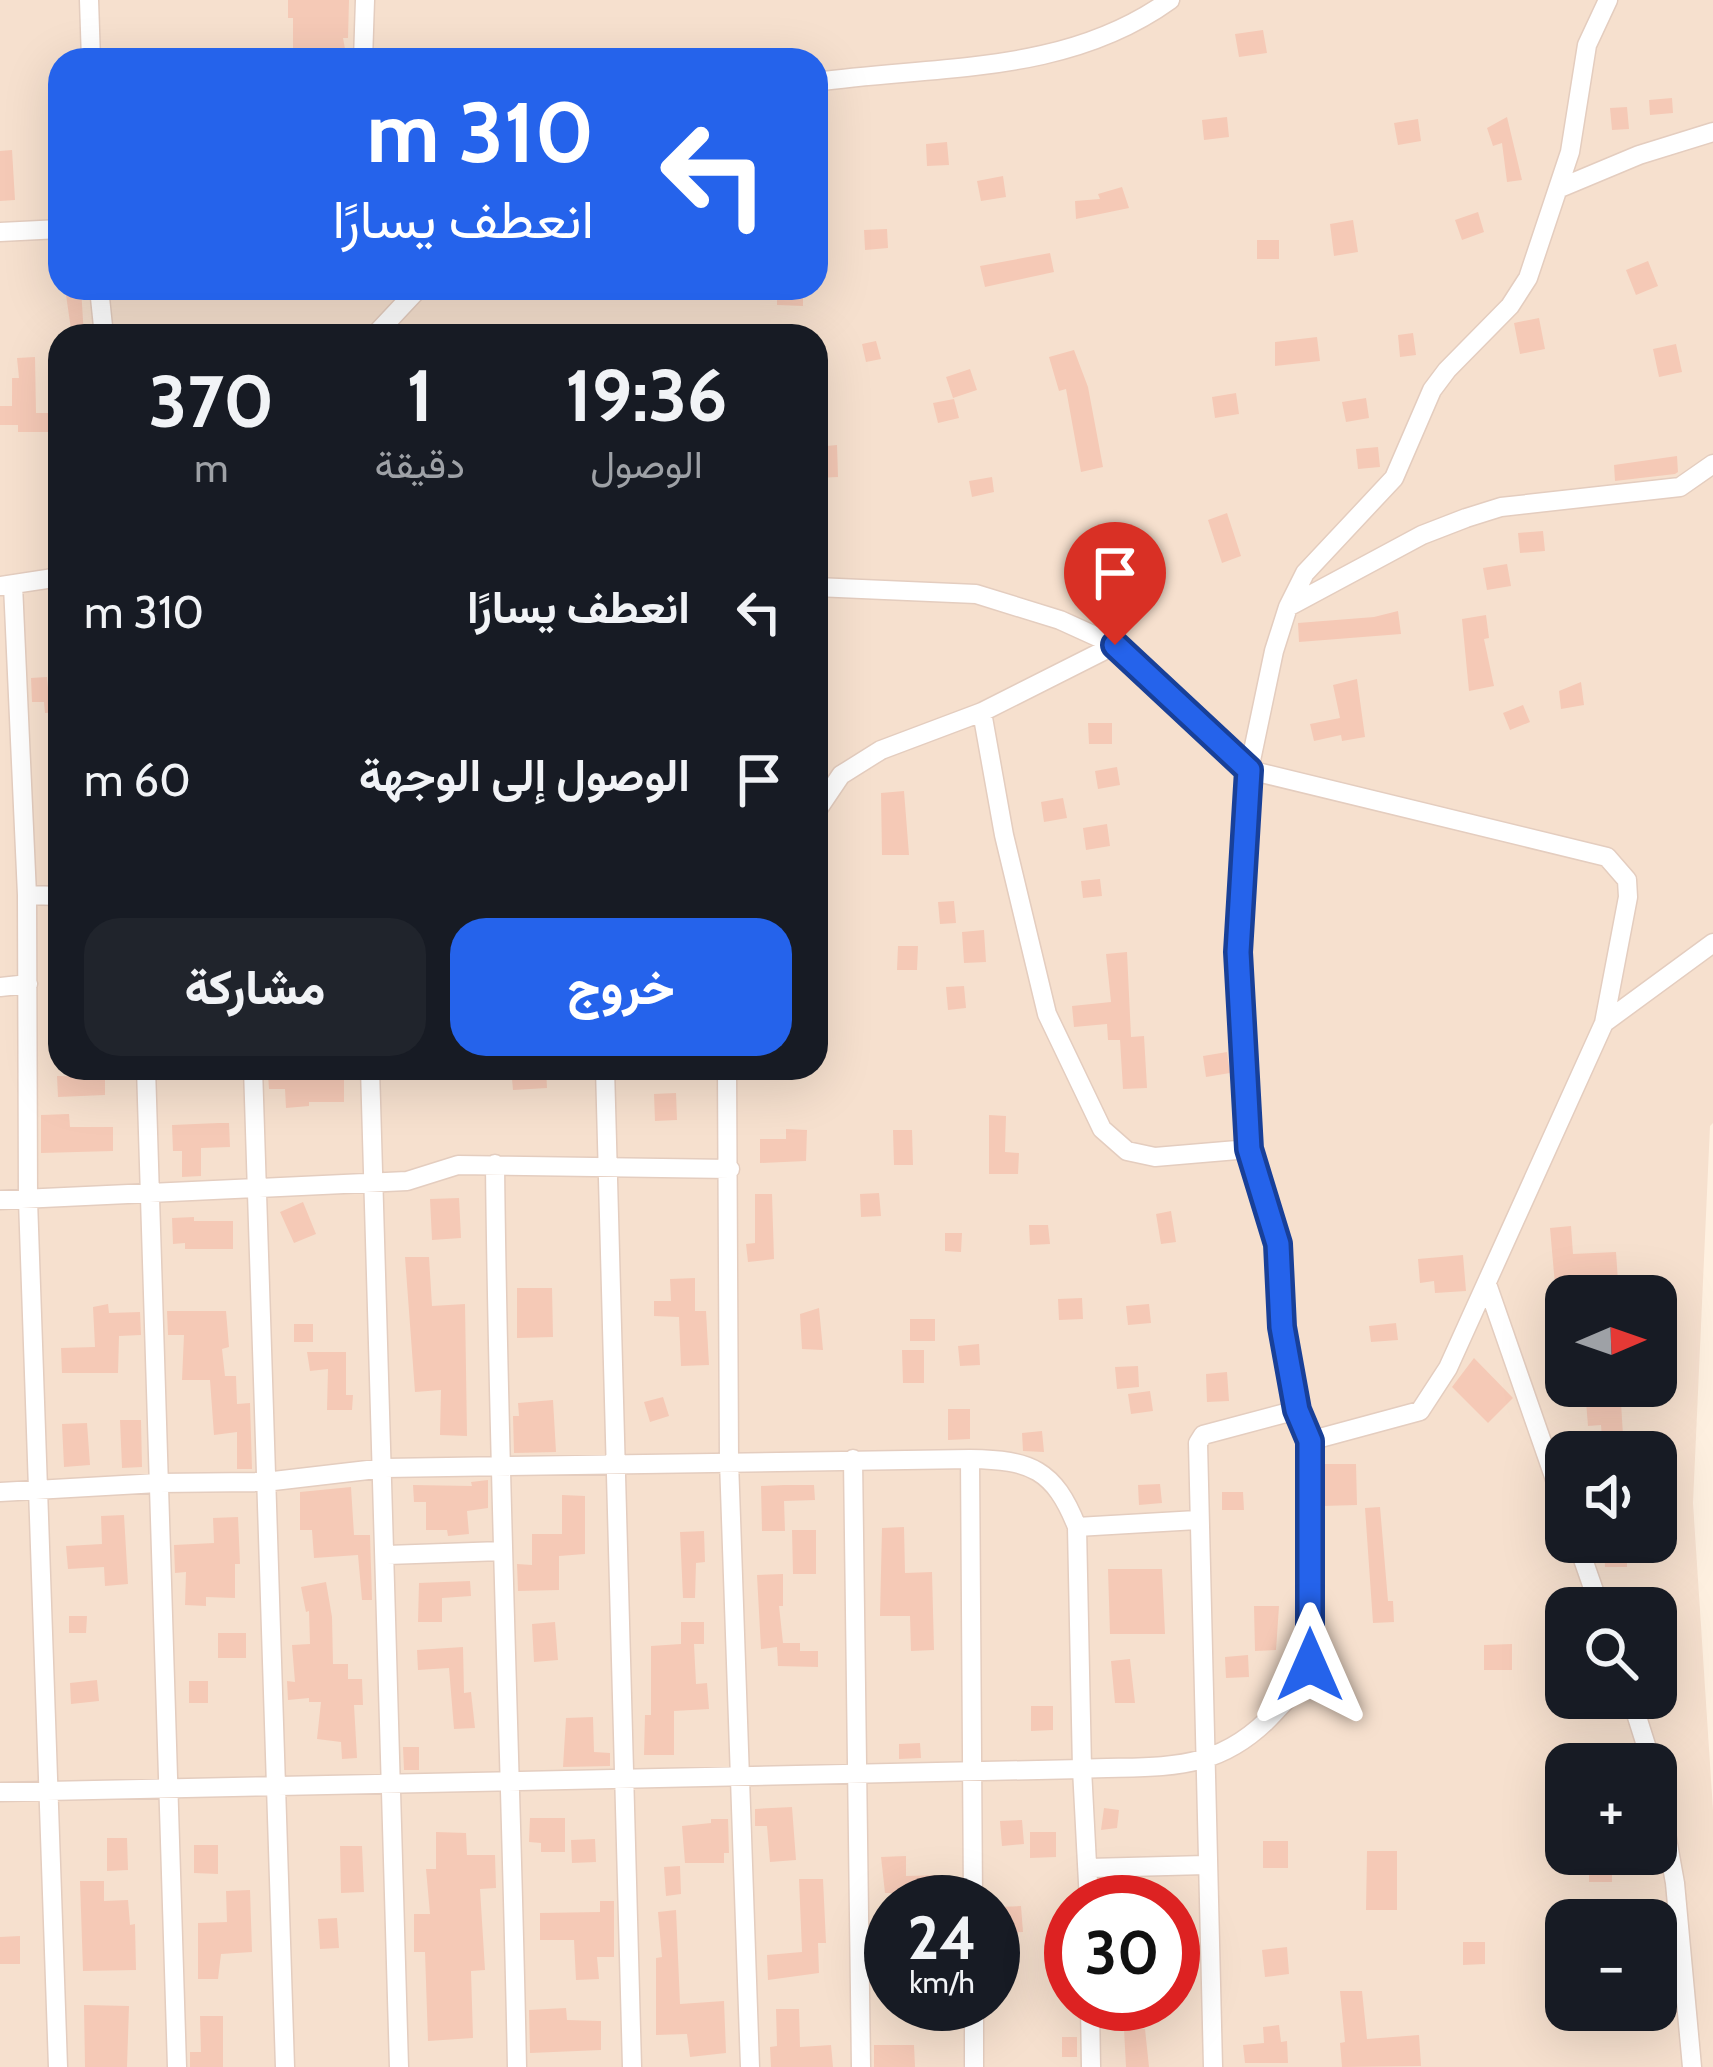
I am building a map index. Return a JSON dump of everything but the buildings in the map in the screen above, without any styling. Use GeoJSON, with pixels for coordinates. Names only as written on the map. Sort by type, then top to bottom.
{"type":"FeatureCollection","features":[{"type":"Feature","properties":{"kind":"street"},"geometry":{"type":"LineString","coordinates":[[89,0],[91,48]]}},
{"type":"Feature","properties":{"kind":"street"},"geometry":{"type":"LineString","coordinates":[[363,48],[364,0]]}},
{"type":"Feature","properties":{"kind":"street"},"geometry":{"type":"LineString","coordinates":[[828,81],[1050,56],[1138,23],[1171,0]]}},
{"type":"Feature","properties":{"kind":"street"},"geometry":{"type":"LineString","coordinates":[[0,1792],[973,1772],[1203,1762],[1261,1728],[1303,1682],[1310,1665],[1310,1441],[1297,1410],[1282,1327],[1278,1244],[1249,1149],[1238,952],[1249,770],[1274,651],[1305,573],[1394,478],[1418,417],[1447,370],[1510,306],[1528,278],[1560,188],[1587,45],[1608,0]]}},
{"type":"Feature","properties":{"kind":"street"},"geometry":{"type":"LineString","coordinates":[[1560,188],[1639,155],[1713,132]]}},
{"type":"Feature","properties":{"kind":"street"},"geometry":{"type":"LineString","coordinates":[[0,232],[48,230]]}},
{"type":"Feature","properties":{"kind":"street"},"geometry":{"type":"LineString","coordinates":[[385,324],[407,300]]}},
{"type":"Feature","properties":{"kind":"street"},"geometry":{"type":"LineString","coordinates":[[1288,607],[1422,535],[1466,518],[1501,507],[1680,487],[1713,464]]}},
{"type":"Feature","properties":{"kind":"street"},"geometry":{"type":"LineString","coordinates":[[48,579],[6,586],[28,895],[28,1200],[58,2067]]}},
{"type":"Feature","properties":{"kind":"street"},"geometry":{"type":"LineString","coordinates":[[828,588],[976,594],[1060,620],[1115,645],[1249,770],[1607,857],[1627,880],[1628,897],[1604,1023],[1448,1368],[1420,1411],[1310,1441]]}},
{"type":"Feature","properties":{"kind":"street"},"geometry":{"type":"LineString","coordinates":[[828,795],[842,775],[881,750],[982,712],[1115,645]]}},
{"type":"Feature","properties":{"kind":"street"},"geometry":{"type":"LineString","coordinates":[[982,712],[1004,835],[1047,1014],[1102,1130],[1127,1151],[1155,1157],[1249,1149]]}},
{"type":"Feature","properties":{"kind":"street"},"geometry":{"type":"LineString","coordinates":[[28,895],[48,896]]}},
{"type":"Feature","properties":{"kind":"street"},"geometry":{"type":"LineString","coordinates":[[1604,1023],[1713,943]]}},
{"type":"Feature","properties":{"kind":"street"},"geometry":{"type":"LineString","coordinates":[[0,987],[28,984]]}},
{"type":"Feature","properties":{"kind":"street"},"geometry":{"type":"LineString","coordinates":[[146,1080],[172,1787],[177,2067]]}},
{"type":"Feature","properties":{"kind":"street"},"geometry":{"type":"LineString","coordinates":[[253,1080],[285,2067]]}},
{"type":"Feature","properties":{"kind":"street"},"geometry":{"type":"LineString","coordinates":[[370,1080],[399,2067]]}},
{"type":"Feature","properties":{"kind":"street"},"geometry":{"type":"LineString","coordinates":[[605,1080],[632,2067]]}},
{"type":"Feature","properties":{"kind":"street"},"geometry":{"type":"LineString","coordinates":[[727,1080],[728,1461],[750,2067]]}},
{"type":"Feature","properties":{"kind":"street"},"geometry":{"type":"LineString","coordinates":[[495,1164],[498,1467],[517,2067]]}},
{"type":"Feature","properties":{"kind":"street"},"geometry":{"type":"LineString","coordinates":[[0,1200],[407,1181],[458,1165],[730,1169]]}},
{"type":"Feature","properties":{"kind":"street"},"geometry":{"type":"LineString","coordinates":[[1487,1284],[1545,1451]]}},
{"type":"Feature","properties":{"kind":"street"},"geometry":{"type":"LineString","coordinates":[[1213,2067],[1198,1443],[1203,1435],[1297,1410]]}},
{"type":"Feature","properties":{"kind":"street"},"geometry":{"type":"LineString","coordinates":[[853,1459],[861,2067]]}},
{"type":"Feature","properties":{"kind":"street"},"geometry":{"type":"LineString","coordinates":[[0,1492],[36,1487],[265,1482],[385,1468],[853,1459],[1009,1460],[1036,1468],[1064,1495],[1077,1527],[1089,1875]]}},
{"type":"Feature","properties":{"kind":"street"},"geometry":{"type":"LineString","coordinates":[[970,1459],[974,1875]]}},
{"type":"Feature","properties":{"kind":"street"},"geometry":{"type":"LineString","coordinates":[[1077,1527],[1197,1520]]}},
{"type":"Feature","properties":{"kind":"street"},"geometry":{"type":"LineString","coordinates":[[387,1555],[502,1551]]}},
{"type":"Feature","properties":{"kind":"street"},"geometry":{"type":"LineString","coordinates":[[1089,1868],[1206,1865]]}},
{"type":"Feature","properties":{"kind":"street"},"geometry":{"type":"LineString","coordinates":[[1674,1875],[1692,2067]]}},
{"type":"Feature","properties":{"kind":"street"},"geometry":{"type":"LineString","coordinates":[[974,2031],[974,2067]]}},
{"type":"Feature","properties":{"kind":"street"},"geometry":{"type":"LineString","coordinates":[[1090,2031],[1091,2067]]}},
{"type":"Feature","properties":{"kind":"shaded area"},"geometry":{"type":"Polygon","coordinates":[[[0,0],[1713,0],[1713,1123],[1693,1503],[1713,1810],[1713,2067],[0,2067],[0,0]]]}},
{"type":"Feature","properties":{"kind":"route"},"geometry":{"type":"LineString","coordinates":[[1115,645],[1249,770],[1238,984],[1249,1149],[1278,1244],[1282,1327],[1297,1410],[1310,1441],[1310,1665]]}}]}
